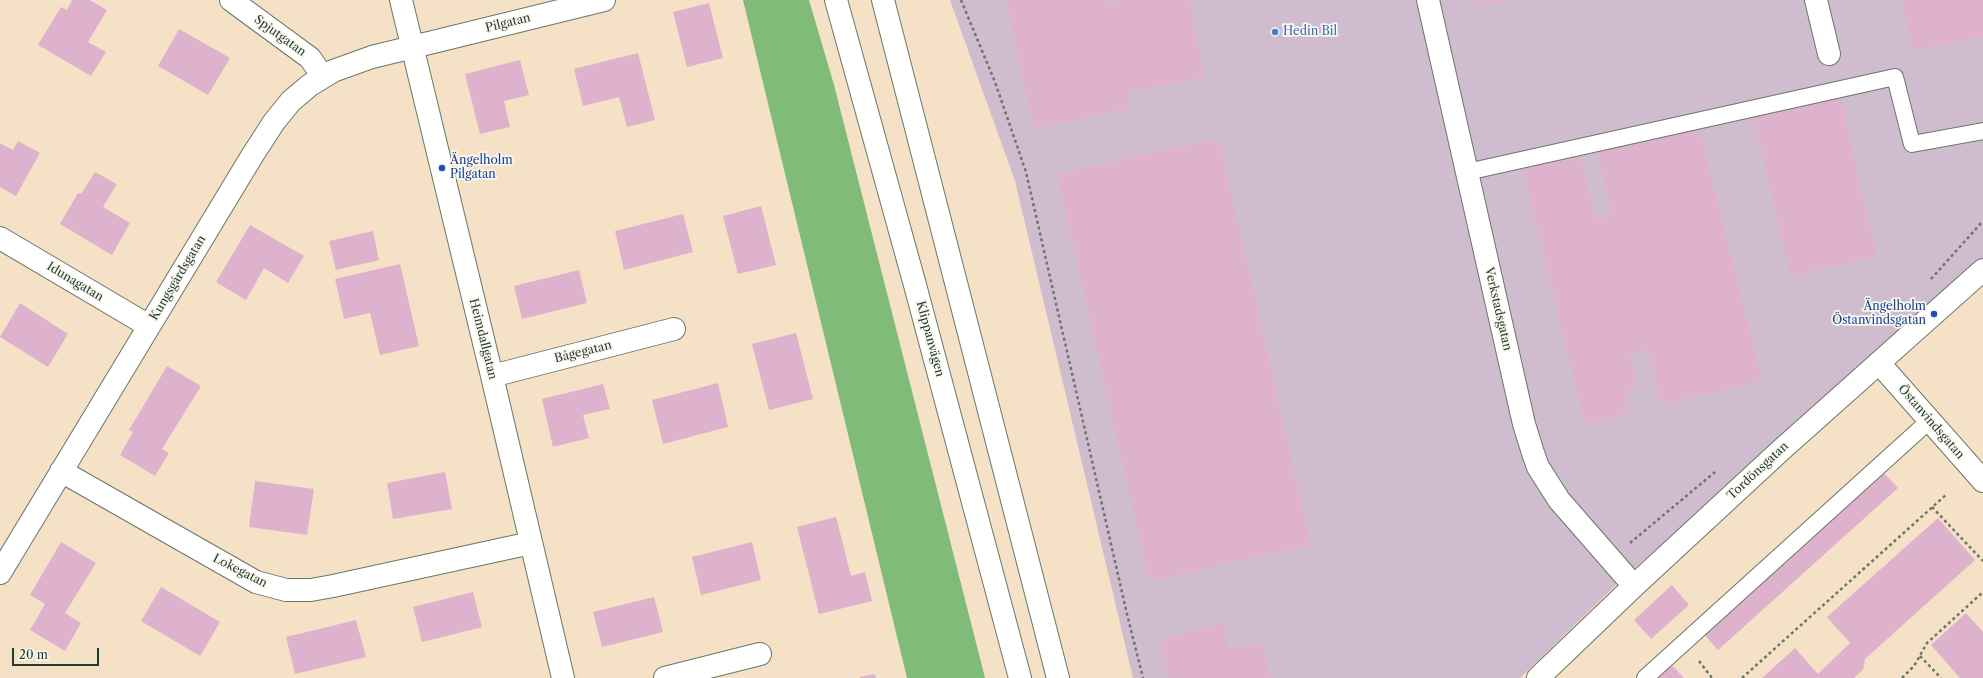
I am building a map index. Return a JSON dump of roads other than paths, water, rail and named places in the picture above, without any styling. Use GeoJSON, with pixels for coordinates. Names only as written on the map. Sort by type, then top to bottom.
{"type":"FeatureCollection","features":[{"type":"Feature","properties":{"kind":"street","name":"Spjutgatan"},"geometry":{"type":"LineString","coordinates":[[231,0],[306,54],[318,67],[324,77]]}},
{"type":"Feature","properties":{"kind":"street","name":"Heimdallgatan"},"geometry":{"type":"LineString","coordinates":[[401,0],[563,678]]}},
{"type":"Feature","properties":{"kind":"street","name":"Pilgatan"},"geometry":{"type":"LineString","coordinates":[[413,46],[604,0]]}},
{"type":"Feature","properties":{"kind":"street","name":"Klippanvägen"},"geometry":{"type":"LineString","coordinates":[[836,0],[917,292],[1020,678]]}},
{"type":"Feature","properties":{"kind":"street"},"geometry":{"type":"LineString","coordinates":[[883,0],[1058,678]]}},
{"type":"Feature","properties":{"kind":"street","name":"Verkstadsgatan"},"geometry":{"type":"LineString","coordinates":[[1428,0],[1524,424],[1533,453],[1538,467],[1559,500],[1634,586]]}},
{"type":"Feature","properties":{"kind":"street"},"geometry":{"type":"LineString","coordinates":[[1816,0],[1829,54]]}},
{"type":"Feature","properties":{"kind":"street","name":"Kungsgårdsgatan"},"geometry":{"type":"LineString","coordinates":[[0,573],[274,122],[291,101],[310,85],[324,77],[350,64],[413,46]]}},
{"type":"Feature","properties":{"kind":"street","name":"Idunagatan"},"geometry":{"type":"LineString","coordinates":[[0,238],[149,326]]}},
{"type":"Feature","properties":{"kind":"street","name":"Tordönsgatan"},"geometry":{"type":"LineString","coordinates":[[1538,678],[1634,586],[1983,270]]}},
{"type":"Feature","properties":{"kind":"street","name":"Bågegatan"},"geometry":{"type":"LineString","coordinates":[[492,376],[674,329]]}},
{"type":"Feature","properties":{"kind":"street","name":"Östanvindsgatan"},"geometry":{"type":"LineString","coordinates":[[1879,363],[1983,481]]}},
{"type":"Feature","properties":{"kind":"street","name":"Lokegatan"},"geometry":{"type":"LineString","coordinates":[[61,471],[256,582],[286,590],[311,590],[333,586],[531,543]]}},
{"type":"Feature","properties":{"kind":"street"},"geometry":{"type":"LineString","coordinates":[[664,678],[760,654]]}},
{"type":"Feature","properties":{"kind":"lane"},"geometry":{"type":"LineString","coordinates":[[1467,172],[1896,77],[1912,144],[1983,132]]}},
{"type":"Feature","properties":{"kind":"lane"},"geometry":{"type":"LineString","coordinates":[[1645,678],[1930,420]]}},
{"type":"Feature","properties":{"kind":"place","name":"Hedin Bil"},"geometry":{"type":"Point","coordinates":[1275,32]}},
{"type":"Feature","properties":{"kind":"place","name":"Ängelholm Pilgatan"},"geometry":{"type":"Point","coordinates":[442,168]}},
{"type":"Feature","properties":{"kind":"place","name":"Ängelholm Östanvindsgatan"},"geometry":{"type":"Point","coordinates":[1934,314]}}]}
